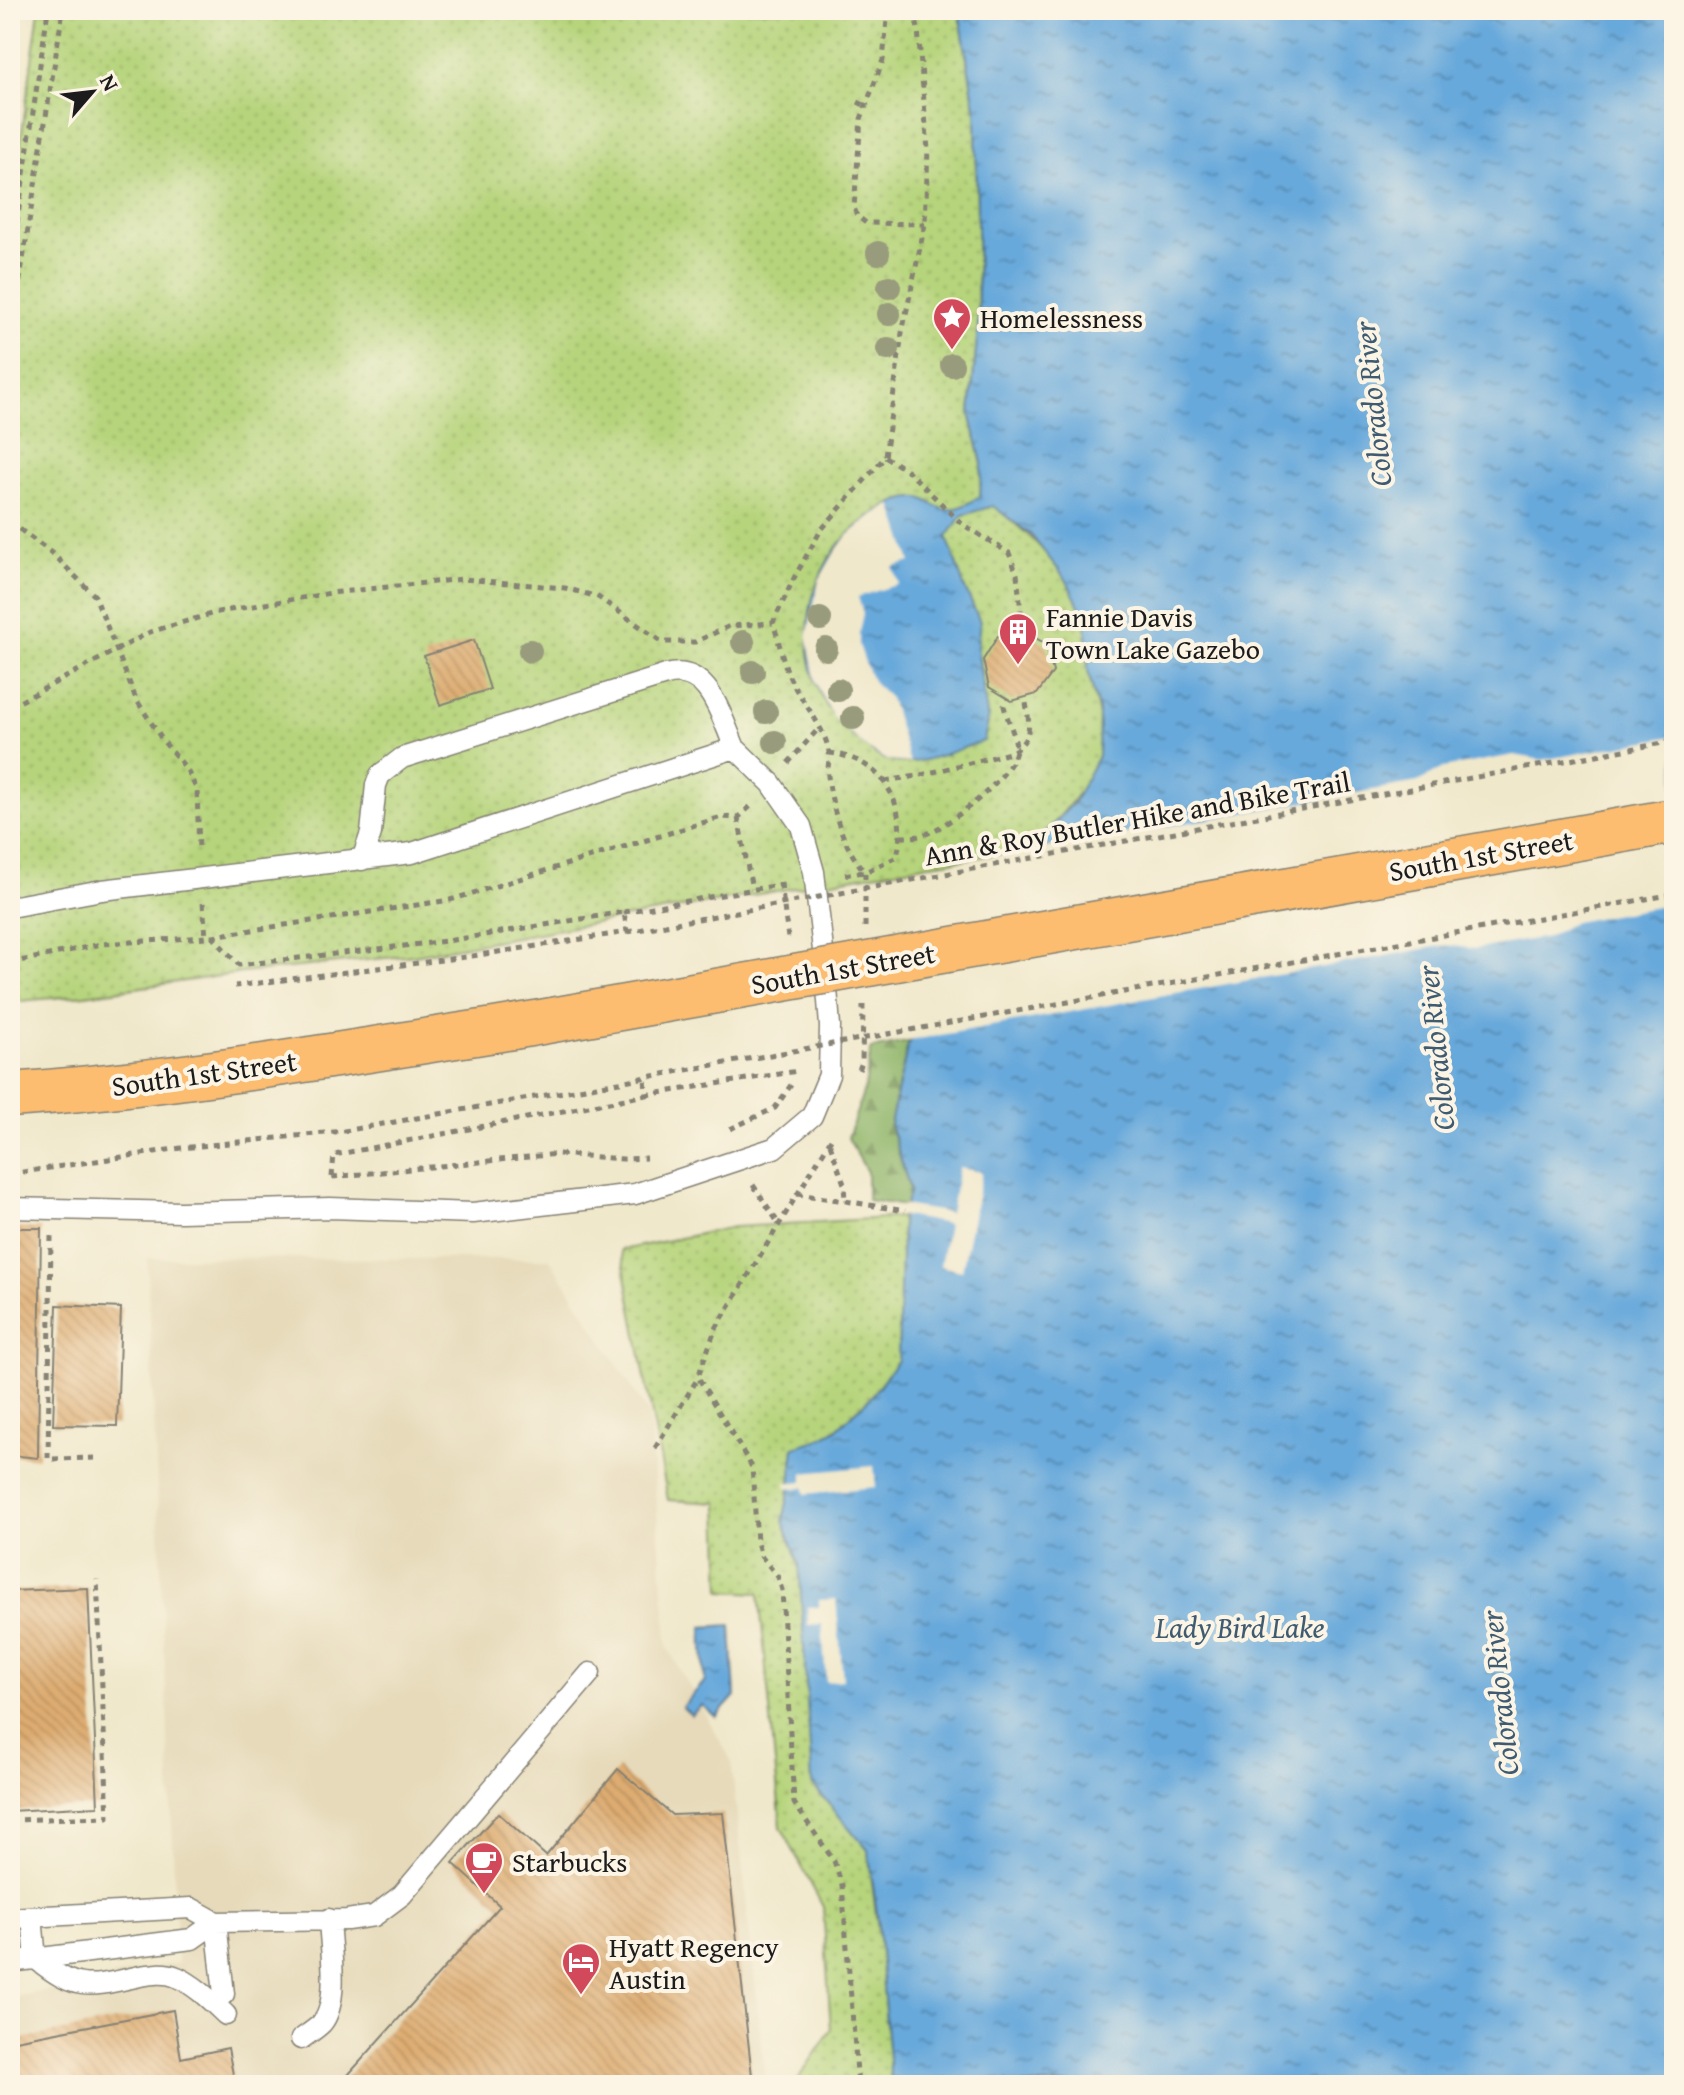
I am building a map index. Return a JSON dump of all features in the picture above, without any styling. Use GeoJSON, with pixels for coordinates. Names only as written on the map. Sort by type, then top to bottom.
{"type":"FeatureCollection","features":[{"type":"Feature","properties":{"kind":"main road","name":"South 1st Street"},"geometry":{"type":"LineString","coordinates":[[10,1095],[90,1090],[218,1073],[513,1027],[1674,821]]}},
{"type":"Feature","properties":{"kind":"lane"},"geometry":{"type":"LineString","coordinates":[[10,1208],[181,1212],[330,1208],[473,1213],[635,1194],[774,1148],[812,1116],[829,1075],[830,1026],[814,872],[801,826],[789,804],[735,748],[708,690],[701,680],[689,673],[678,671],[402,758],[380,775],[376,785],[371,833],[362,860]]}},
{"type":"Feature","properties":{"kind":"lane"},"geometry":{"type":"LineString","coordinates":[[10,907],[102,890],[412,853],[735,748]]}},
{"type":"Feature","properties":{"kind":"lane"},"geometry":{"type":"LineString","coordinates":[[10,1918],[191,1908],[216,1922],[374,1916],[402,1895],[590,1673]]}},
{"type":"Feature","properties":{"kind":"lane"},"geometry":{"type":"LineString","coordinates":[[32,1917],[36,1959],[71,1983],[92,1986],[153,1974],[177,1977],[196,1988],[226,2015]]}},
{"type":"Feature","properties":{"kind":"lane"},"geometry":{"type":"LineString","coordinates":[[301,2039],[321,2024],[328,2013],[332,1988],[329,1919]]}},
{"type":"Feature","properties":{"kind":"lane"},"geometry":{"type":"LineString","coordinates":[[10,1962],[192,1939],[216,1922]]}},
{"type":"Feature","properties":{"kind":"lane"},"geometry":{"type":"LineString","coordinates":[[216,1922],[224,1994]]}},
{"type":"Feature","properties":{"kind":"path"},"geometry":{"type":"LineString","coordinates":[[10,270],[48,10]]}},
{"type":"Feature","properties":{"kind":"path"},"geometry":{"type":"LineString","coordinates":[[10,341],[63,10]]}},
{"type":"Feature","properties":{"kind":"path"},"geometry":{"type":"LineString","coordinates":[[888,10],[883,60],[861,119],[854,207],[857,216],[866,223],[925,224]]}},
{"type":"Feature","properties":{"kind":"path"},"geometry":{"type":"LineString","coordinates":[[858,102],[866,106]]}},
{"type":"Feature","properties":{"kind":"path"},"geometry":{"type":"LineString","coordinates":[[885,457],[908,471],[962,524],[1009,553],[1017,574],[1023,631]]}},
{"type":"Feature","properties":{"kind":"path"},"geometry":{"type":"LineString","coordinates":[[10,522],[53,554],[95,596],[144,713],[186,768],[197,790],[199,853]]}},
{"type":"Feature","properties":{"kind":"path"},"geometry":{"type":"LineString","coordinates":[[10,707],[150,632],[218,612],[331,593],[463,579],[565,588],[598,597],[662,642],[695,642],[730,626],[773,623]]}},
{"type":"Feature","properties":{"kind":"path"},"geometry":{"type":"LineString","coordinates":[[885,781],[917,776],[1023,746],[1028,734],[1025,697]]}},
{"type":"Feature","properties":{"kind":"path"},"geometry":{"type":"LineString","coordinates":[[901,837],[923,836],[945,825],[995,786],[1010,768],[1016,749],[1004,706],[1009,699]]}},
{"type":"Feature","properties":{"kind":"path"},"geometry":{"type":"LineString","coordinates":[[793,758],[819,728]]}},
{"type":"Feature","properties":{"kind":"path","name":"Ann & Roy Butler Hike and Bike Trail"},"geometry":{"type":"LineString","coordinates":[[235,986],[466,957],[627,932],[1674,741]]}},
{"type":"Feature","properties":{"kind":"path"},"geometry":{"type":"LineString","coordinates":[[829,753],[846,755],[868,764],[885,781],[898,817],[901,837],[897,857],[865,872],[829,877]]}},
{"type":"Feature","properties":{"kind":"path"},"geometry":{"type":"LineString","coordinates":[[10,963],[102,944],[209,936],[450,900],[722,817],[738,818],[755,801]]}},
{"type":"Feature","properties":{"kind":"path"},"geometry":{"type":"LineString","coordinates":[[738,818],[752,889]]}},
{"type":"Feature","properties":{"kind":"path"},"geometry":{"type":"LineString","coordinates":[[202,898],[209,936],[239,965],[447,941],[783,884],[790,952]]}},
{"type":"Feature","properties":{"kind":"path"},"geometry":{"type":"LineString","coordinates":[[10,1174],[181,1148],[344,1131],[1674,894]]}},
{"type":"Feature","properties":{"kind":"path"},"geometry":{"type":"LineString","coordinates":[[624,912],[627,932]]}},
{"type":"Feature","properties":{"kind":"path"},"geometry":{"type":"LineString","coordinates":[[725,1132],[775,1108],[798,1071],[802,1059],[800,1044]]}},
{"type":"Feature","properties":{"kind":"path"},"geometry":{"type":"LineString","coordinates":[[330,1208],[334,1155],[646,1095],[798,1071]]}},
{"type":"Feature","properties":{"kind":"path"},"geometry":{"type":"LineString","coordinates":[[645,1076],[646,1095]]}},
{"type":"Feature","properties":{"kind":"path"},"geometry":{"type":"LineString","coordinates":[[829,1143],[844,1184],[845,1201]]}},
{"type":"Feature","properties":{"kind":"path"},"geometry":{"type":"LineString","coordinates":[[332,1177],[558,1154],[653,1158]]}},
{"type":"Feature","properties":{"kind":"path"},"geometry":{"type":"LineString","coordinates":[[756,1190],[779,1224]]}},
{"type":"Feature","properties":{"kind":"path"},"geometry":{"type":"LineString","coordinates":[[797,1194],[905,1211]]}},
{"type":"Feature","properties":{"kind":"path"},"geometry":{"type":"LineString","coordinates":[[51,1234],[48,1459],[96,1458]]}},
{"type":"Feature","properties":{"kind":"path"},"geometry":{"type":"LineString","coordinates":[[655,1448],[698,1377]]}},
{"type":"Feature","properties":{"kind":"path"},"geometry":{"type":"LineString","coordinates":[[10,1820],[108,1817],[97,1579]]}},
{"type":"Feature","properties":{"kind":"shaded area"},"geometry":{"type":"Polygon","coordinates":[[[147,1258],[550,1259],[649,1414],[668,1648],[731,1760],[766,2085],[10,2085],[10,1998],[178,1963],[147,1258]]]}},
{"type":"Feature","properties":{"kind":"green space"},"geometry":{"type":"Polygon","coordinates":[[[39,10],[959,10],[976,113],[978,328],[970,413],[982,464],[980,496],[1047,554],[1072,590],[1087,632],[1088,670],[1101,738],[1091,772],[1077,795],[1034,849],[924,865],[414,955],[10,1002],[10,219],[39,10]]]}},
{"type":"Feature","properties":{"kind":"green space"},"geometry":{"type":"Polygon","coordinates":[[[912,1041],[908,1045],[890,1124],[910,1190],[906,1206],[867,1200],[867,1172],[848,1138],[865,1087],[871,1049],[912,1041]]]}},
{"type":"Feature","properties":{"kind":"green space"},"geometry":{"type":"Polygon","coordinates":[[[902,1217],[901,1290],[912,1373],[845,1821],[868,1850],[897,2085],[794,2085],[831,2030],[823,1907],[781,1827],[759,1593],[721,1591],[718,1503],[668,1500],[621,1250],[734,1227],[902,1217]]]}},
{"type":"Feature","properties":{"kind":"water","name":"Lady Bird Lake"},"geometry":{"type":"Polygon","coordinates":[[[959,10],[1669,10],[1674,28],[1674,2085],[891,2085],[877,1914],[868,1850],[812,1784],[799,1564],[783,1521],[794,1447],[817,1440],[837,1429],[870,1398],[898,1360],[902,1217],[910,1190],[890,1124],[908,1045],[927,1021],[985,919],[1043,835],[1074,802],[1098,756],[1099,713],[1088,671],[1087,633],[1079,606],[1067,581],[1031,535],[993,506],[963,515],[947,537],[980,622],[977,646],[988,721],[984,741],[926,760],[902,762],[885,759],[855,738],[835,718],[821,694],[812,668],[808,640],[810,612],[817,585],[829,559],[846,537],[870,516],[900,500],[920,498],[948,509],[980,496],[982,464],[970,413],[978,328],[976,113],[959,10]]]}},
{"type":"Feature","properties":{"kind":"water"},"geometry":{"type":"Polygon","coordinates":[[[731,1625],[735,1696],[716,1717],[702,1705],[691,1715],[682,1707],[705,1681],[702,1627],[731,1625]]]}},
{"type":"Feature","properties":{"kind":"pier"},"geometry":{"type":"Polygon","coordinates":[[[892,504],[911,562],[893,567],[899,584],[858,597],[863,613],[859,645],[869,674],[890,698],[910,763],[888,761],[864,746],[833,717],[816,683],[807,636],[819,580],[835,552],[846,537],[892,504]]]}},
{"type":"Feature","properties":{"kind":"pier"},"geometry":{"type":"Polygon","coordinates":[[[1674,736],[1674,904],[1574,922],[1548,937],[1475,949],[1446,945],[907,1041],[924,1019],[982,916],[1027,851],[1418,782],[1443,768],[1514,755],[1542,760],[1674,736]]]}},
{"type":"Feature","properties":{"kind":"pier"},"geometry":{"type":"Polygon","coordinates":[[[959,1168],[982,1172],[962,1271],[940,1266],[948,1224],[899,1215],[902,1205],[950,1213],[959,1168]]]}},
{"type":"Feature","properties":{"kind":"pier"},"geometry":{"type":"Polygon","coordinates":[[[874,1466],[876,1487],[805,1494],[804,1487],[787,1489],[786,1483],[803,1481],[803,1473],[874,1466]]]}},
{"type":"Feature","properties":{"kind":"pier"},"geometry":{"type":"Polygon","coordinates":[[[836,1599],[843,1680],[826,1682],[822,1624],[808,1625],[807,1607],[819,1607],[819,1600],[836,1599]]]}},
{"type":"Feature","properties":{"kind":"building","name":"Fannie Davis Town Lake Gazebo"},"geometry":{"type":"Polygon","coordinates":[[[1023,631],[1046,644],[1053,672],[1037,694],[1012,701],[989,687],[983,660],[998,636],[1023,631]]]}},
{"type":"Feature","properties":{"kind":"building"},"geometry":{"type":"Polygon","coordinates":[[[474,640],[490,689],[440,705],[424,656],[474,640]]]}},
{"type":"Feature","properties":{"kind":"building"},"geometry":{"type":"Polygon","coordinates":[[[10,1228],[41,1228],[38,1458],[10,1455],[10,1228]]]}},
{"type":"Feature","properties":{"kind":"building"},"geometry":{"type":"Polygon","coordinates":[[[57,1305],[121,1308],[117,1426],[53,1425],[57,1305]]]}},
{"type":"Feature","properties":{"kind":"building"},"geometry":{"type":"Polygon","coordinates":[[[88,1588],[98,1806],[10,1811],[10,1591],[88,1588]]]}},
{"type":"Feature","properties":{"kind":"building","name":"Hyatt Regency Austin"},"geometry":{"type":"Polygon","coordinates":[[[618,1769],[672,1815],[723,1813],[753,2085],[339,2085],[500,1906],[453,1863],[498,1813],[546,1856],[618,1769]]]}},
{"type":"Feature","properties":{"kind":"building"},"geometry":{"type":"Polygon","coordinates":[[[173,2010],[181,2058],[228,2048],[235,2085],[10,2085],[10,2021],[15,2040],[173,2010]]]}},
{"type":"Feature","properties":{"kind":"place","name":"Homelessness"},"geometry":{"type":"Point","coordinates":[952,351]}},
{"type":"Feature","properties":{"kind":"place","name":"Fannie Davis Town Lake Gazebo"},"geometry":{"type":"Point","coordinates":[1018,666]}},
{"type":"Feature","properties":{"kind":"place","name":"Starbucks"},"geometry":{"type":"Point","coordinates":[484,1895]}},
{"type":"Feature","properties":{"kind":"place","name":"Hyatt Regency Austin"},"geometry":{"type":"Point","coordinates":[581,1996]}},
{"type":"Feature","properties":{"kind":"water label","name":"Colorado River"},"geometry":{"type":"Point","coordinates":[1372,404]}},
{"type":"Feature","properties":{"kind":"water label","name":"Colorado River"},"geometry":{"type":"Point","coordinates":[1435,1048]}},
{"type":"Feature","properties":{"kind":"water label","name":"Colorado River"},"geometry":{"type":"Point","coordinates":[1499,1693]}}]}
